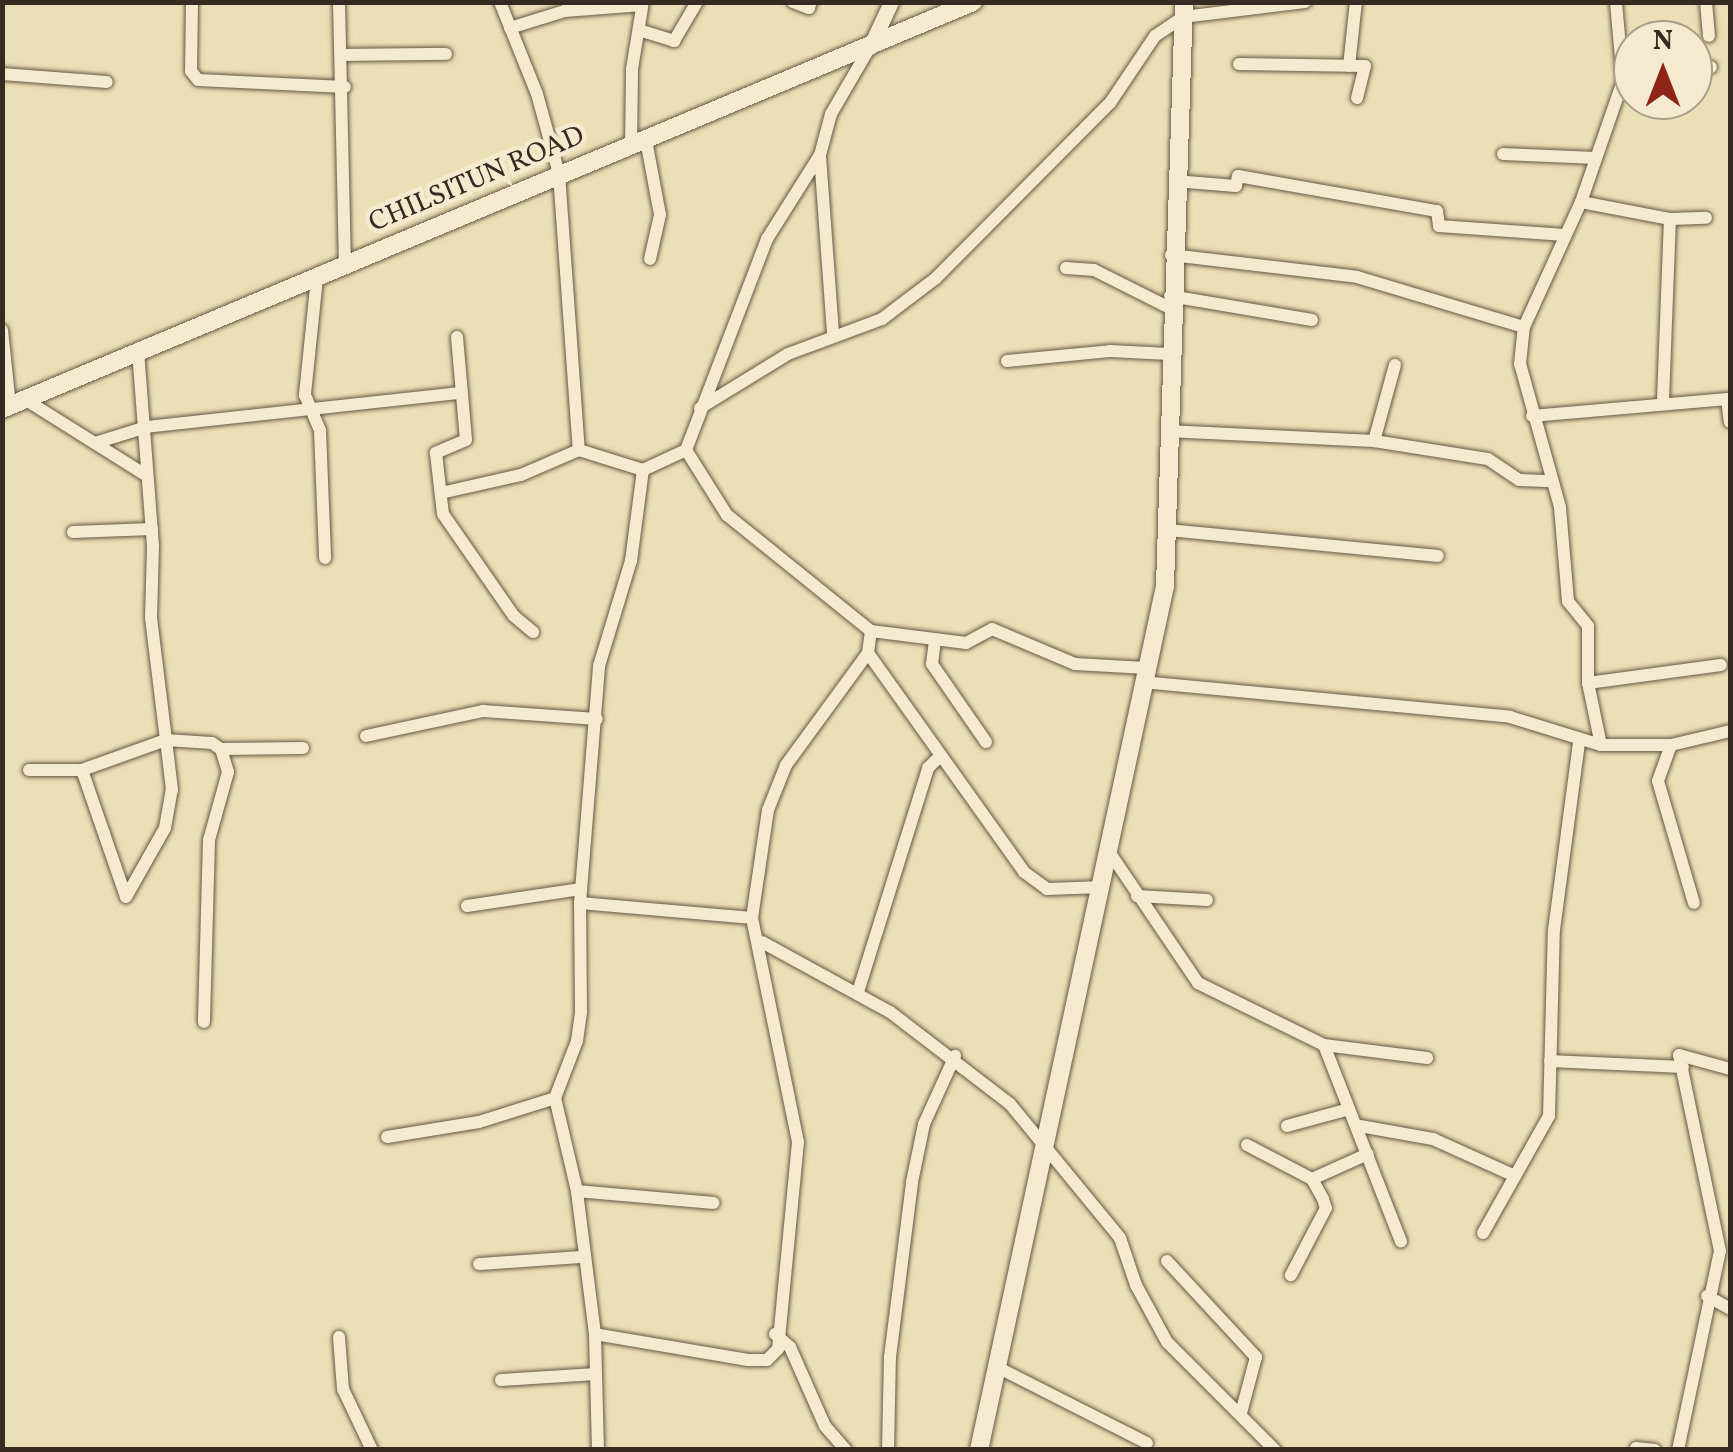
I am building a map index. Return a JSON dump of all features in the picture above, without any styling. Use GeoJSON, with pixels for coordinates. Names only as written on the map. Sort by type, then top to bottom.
{"type":"FeatureCollection","features":[{"type":"Feature","properties":{"kind":"main road","name":"CHILSITUN ROAD"},"geometry":{"type":"LineString","coordinates":[[13,405],[972,2]]}},
{"type":"Feature","properties":{"kind":"main road"},"geometry":{"type":"LineString","coordinates":[[980,1450],[1047,1152],[1165,586],[1170,255],[1184,10]]}},
{"type":"Feature","properties":{"kind":"street"},"geometry":{"type":"LineString","coordinates":[[192,2],[191,70],[198,80],[345,87]]}},
{"type":"Feature","properties":{"kind":"street"},"geometry":{"type":"LineString","coordinates":[[340,2],[345,87],[344,265]]}},
{"type":"Feature","properties":{"kind":"street"},"geometry":{"type":"LineString","coordinates":[[500,2],[560,174],[579,450]]}},
{"type":"Feature","properties":{"kind":"street"},"geometry":{"type":"LineString","coordinates":[[642,31],[674,41],[697,2]]}},
{"type":"Feature","properties":{"kind":"street"},"geometry":{"type":"LineString","coordinates":[[793,2],[810,8],[812,2]]}},
{"type":"Feature","properties":{"kind":"street"},"geometry":{"type":"LineString","coordinates":[[441,493],[522,475],[579,450],[643,470],[686,450],[767,240],[820,155],[831,114],[891,2]]}},
{"type":"Feature","properties":{"kind":"street"},"geometry":{"type":"LineString","coordinates":[[1214,14],[1227,2]]}},
{"type":"Feature","properties":{"kind":"street"},"geometry":{"type":"LineString","coordinates":[[700,408],[833,333],[882,319],[936,278],[1110,102],[1155,36],[1184,10],[1214,14],[1306,2]]}},
{"type":"Feature","properties":{"kind":"street"},"geometry":{"type":"LineString","coordinates":[[1349,66],[1356,2]]}},
{"type":"Feature","properties":{"kind":"street"},"geometry":{"type":"LineString","coordinates":[[510,28],[565,11],[642,4],[642,31],[634,44],[638,142],[660,215],[650,260]]}},
{"type":"Feature","properties":{"kind":"street"},"geometry":{"type":"LineString","coordinates":[[343,55],[446,54]]}},
{"type":"Feature","properties":{"kind":"street"},"geometry":{"type":"LineString","coordinates":[[1240,64],[1367,67],[1357,98]]}},
{"type":"Feature","properties":{"kind":"street"},"geometry":{"type":"LineString","coordinates":[[2,74],[107,82]]}},
{"type":"Feature","properties":{"kind":"street"},"geometry":{"type":"LineString","coordinates":[[1601,745],[1588,683],[1588,626],[1568,601],[1552,482],[1520,364],[1524,326],[1581,202],[1613,116]]}},
{"type":"Feature","properties":{"kind":"street"},"geometry":{"type":"LineString","coordinates":[[1502,154],[1596,158]]}},
{"type":"Feature","properties":{"kind":"street"},"geometry":{"type":"LineString","coordinates":[[820,155],[833,333]]}},
{"type":"Feature","properties":{"kind":"street"},"geometry":{"type":"LineString","coordinates":[[1174,181],[1236,186],[1238,176],[1436,211],[1439,226],[1565,235]]}},
{"type":"Feature","properties":{"kind":"street"},"geometry":{"type":"LineString","coordinates":[[1581,202],[1670,219],[1706,218]]}},
{"type":"Feature","properties":{"kind":"street"},"geometry":{"type":"LineString","coordinates":[[1663,400],[1670,219]]}},
{"type":"Feature","properties":{"kind":"street"},"geometry":{"type":"LineString","coordinates":[[1170,255],[1357,277],[1524,326]]}},
{"type":"Feature","properties":{"kind":"street"},"geometry":{"type":"LineString","coordinates":[[1066,268],[1094,270],[1170,302],[1312,320]]}},
{"type":"Feature","properties":{"kind":"street"},"geometry":{"type":"LineString","coordinates":[[317,278],[307,406],[320,431],[326,488],[325,558]]}},
{"type":"Feature","properties":{"kind":"street"},"geometry":{"type":"LineString","coordinates":[[2,330],[13,405],[94,443],[144,474]]}},
{"type":"Feature","properties":{"kind":"street"},"geometry":{"type":"LineString","coordinates":[[457,336],[465,445],[436,453],[445,519],[514,616],[533,632]]}},
{"type":"Feature","properties":{"kind":"street"},"geometry":{"type":"LineString","coordinates":[[1007,361],[1110,351],[1168,354]]}},
{"type":"Feature","properties":{"kind":"street"},"geometry":{"type":"LineString","coordinates":[[82,770],[126,897],[165,828],[172,790],[151,618],[152,529],[144,474],[146,428],[138,352]]}},
{"type":"Feature","properties":{"kind":"street"},"geometry":{"type":"LineString","coordinates":[[1374,441],[1395,365]]}},
{"type":"Feature","properties":{"kind":"street"},"geometry":{"type":"LineString","coordinates":[[94,443],[146,428],[196,426],[307,406],[461,393]]}},
{"type":"Feature","properties":{"kind":"street"},"geometry":{"type":"LineString","coordinates":[[1532,416],[1663,400],[1727,399],[1730,422]]}},
{"type":"Feature","properties":{"kind":"street"},"geometry":{"type":"LineString","coordinates":[[1166,431],[1374,441],[1488,458],[1519,480],[1552,482]]}},
{"type":"Feature","properties":{"kind":"street"},"geometry":{"type":"LineString","coordinates":[[686,450],[727,515],[871,632],[890,629],[966,643],[992,629],[1076,664],[1510,716],[1580,743],[1672,745],[1730,732]]}},
{"type":"Feature","properties":{"kind":"street"},"geometry":{"type":"LineString","coordinates":[[598,1450],[595,1334],[582,1256],[577,1191],[554,1098],[580,1027],[581,896],[599,666],[632,562],[643,470]]}},
{"type":"Feature","properties":{"kind":"street"},"geometry":{"type":"LineString","coordinates":[[73,532],[152,529]]}},
{"type":"Feature","properties":{"kind":"street"},"geometry":{"type":"LineString","coordinates":[[1168,530],[1438,556]]}},
{"type":"Feature","properties":{"kind":"street"},"geometry":{"type":"LineString","coordinates":[[595,1334],[748,1360],[767,1360],[778,1350],[775,1334],[798,1142],[762,942],[752,918],[768,810],[786,766],[868,653],[871,632]]}},
{"type":"Feature","properties":{"kind":"street"},"geometry":{"type":"LineString","coordinates":[[935,640],[932,664],[986,742]]}},
{"type":"Feature","properties":{"kind":"street"},"geometry":{"type":"LineString","coordinates":[[868,653],[939,757],[1036,883],[1047,889],[1103,888]]}},
{"type":"Feature","properties":{"kind":"street"},"geometry":{"type":"LineString","coordinates":[[1588,683],[1721,665]]}},
{"type":"Feature","properties":{"kind":"street"},"geometry":{"type":"LineString","coordinates":[[366,736],[483,711],[597,719]]}},
{"type":"Feature","properties":{"kind":"street"},"geometry":{"type":"LineString","coordinates":[[29,770],[82,770],[166,740],[204,740],[221,749],[302,748]]}},
{"type":"Feature","properties":{"kind":"street"},"geometry":{"type":"LineString","coordinates":[[1484,1233],[1549,1116],[1556,911],[1580,743]]}},
{"type":"Feature","properties":{"kind":"street"},"geometry":{"type":"LineString","coordinates":[[1672,745],[1658,782],[1694,903]]}},
{"type":"Feature","properties":{"kind":"street"},"geometry":{"type":"LineString","coordinates":[[204,1022],[209,840],[228,772],[221,749]]}},
{"type":"Feature","properties":{"kind":"street"},"geometry":{"type":"LineString","coordinates":[[858,992],[928,768],[939,757]]}},
{"type":"Feature","properties":{"kind":"street"},"geometry":{"type":"LineString","coordinates":[[1110,853],[1198,983],[1324,1045],[1426,1058]]}},
{"type":"Feature","properties":{"kind":"street"},"geometry":{"type":"LineString","coordinates":[[467,906],[581,896],[752,918]]}},
{"type":"Feature","properties":{"kind":"street"},"geometry":{"type":"LineString","coordinates":[[1137,896],[1207,900]]}},
{"type":"Feature","properties":{"kind":"street"},"geometry":{"type":"LineString","coordinates":[[762,942],[858,992],[955,1056],[1010,1104],[1047,1152],[1072,1172],[1120,1238],[1167,1342],[1242,1413],[1268,1446]]}},
{"type":"Feature","properties":{"kind":"street"},"geometry":{"type":"LineString","coordinates":[[1324,1045],[1348,1109],[1360,1126],[1401,1241]]}},
{"type":"Feature","properties":{"kind":"street"},"geometry":{"type":"LineString","coordinates":[[1678,1450],[1707,1296],[1720,1251],[1679,1055],[1730,1069]]}},
{"type":"Feature","properties":{"kind":"street"},"geometry":{"type":"LineString","coordinates":[[888,1450],[890,1357],[912,1182],[924,1124],[955,1056]]}},
{"type":"Feature","properties":{"kind":"street"},"geometry":{"type":"LineString","coordinates":[[1550,1062],[1683,1066]]}},
{"type":"Feature","properties":{"kind":"street"},"geometry":{"type":"LineString","coordinates":[[386,1137],[479,1122],[554,1098]]}},
{"type":"Feature","properties":{"kind":"street"},"geometry":{"type":"LineString","coordinates":[[1287,1126],[1348,1109]]}},
{"type":"Feature","properties":{"kind":"street"},"geometry":{"type":"LineString","coordinates":[[1360,1126],[1433,1139],[1515,1176]]}},
{"type":"Feature","properties":{"kind":"street"},"geometry":{"type":"LineString","coordinates":[[1247,1145],[1312,1179],[1326,1208],[1291,1275]]}},
{"type":"Feature","properties":{"kind":"street"},"geometry":{"type":"LineString","coordinates":[[1312,1179],[1368,1154]]}},
{"type":"Feature","properties":{"kind":"street"},"geometry":{"type":"LineString","coordinates":[[577,1191],[713,1203]]}},
{"type":"Feature","properties":{"kind":"street"},"geometry":{"type":"LineString","coordinates":[[479,1264],[582,1256]]}},
{"type":"Feature","properties":{"kind":"street"},"geometry":{"type":"LineString","coordinates":[[1166,1261],[1256,1357],[1242,1413]]}},
{"type":"Feature","properties":{"kind":"street"},"geometry":{"type":"LineString","coordinates":[[1707,1296],[1730,1309]]}},
{"type":"Feature","properties":{"kind":"street"},"geometry":{"type":"LineString","coordinates":[[775,1334],[790,1347],[826,1426],[846,1450]]}},
{"type":"Feature","properties":{"kind":"street"},"geometry":{"type":"LineString","coordinates":[[339,1337],[343,1389],[372,1450]]}},
{"type":"Feature","properties":{"kind":"street"},"geometry":{"type":"LineString","coordinates":[[997,1367],[1148,1443]]}},
{"type":"Feature","properties":{"kind":"street"},"geometry":{"type":"LineString","coordinates":[[502,1380],[596,1374]]}},
{"type":"Feature","properties":{"kind":"street"},"geometry":{"type":"LineString","coordinates":[[1636,1448],[1655,1450]]}}]}
